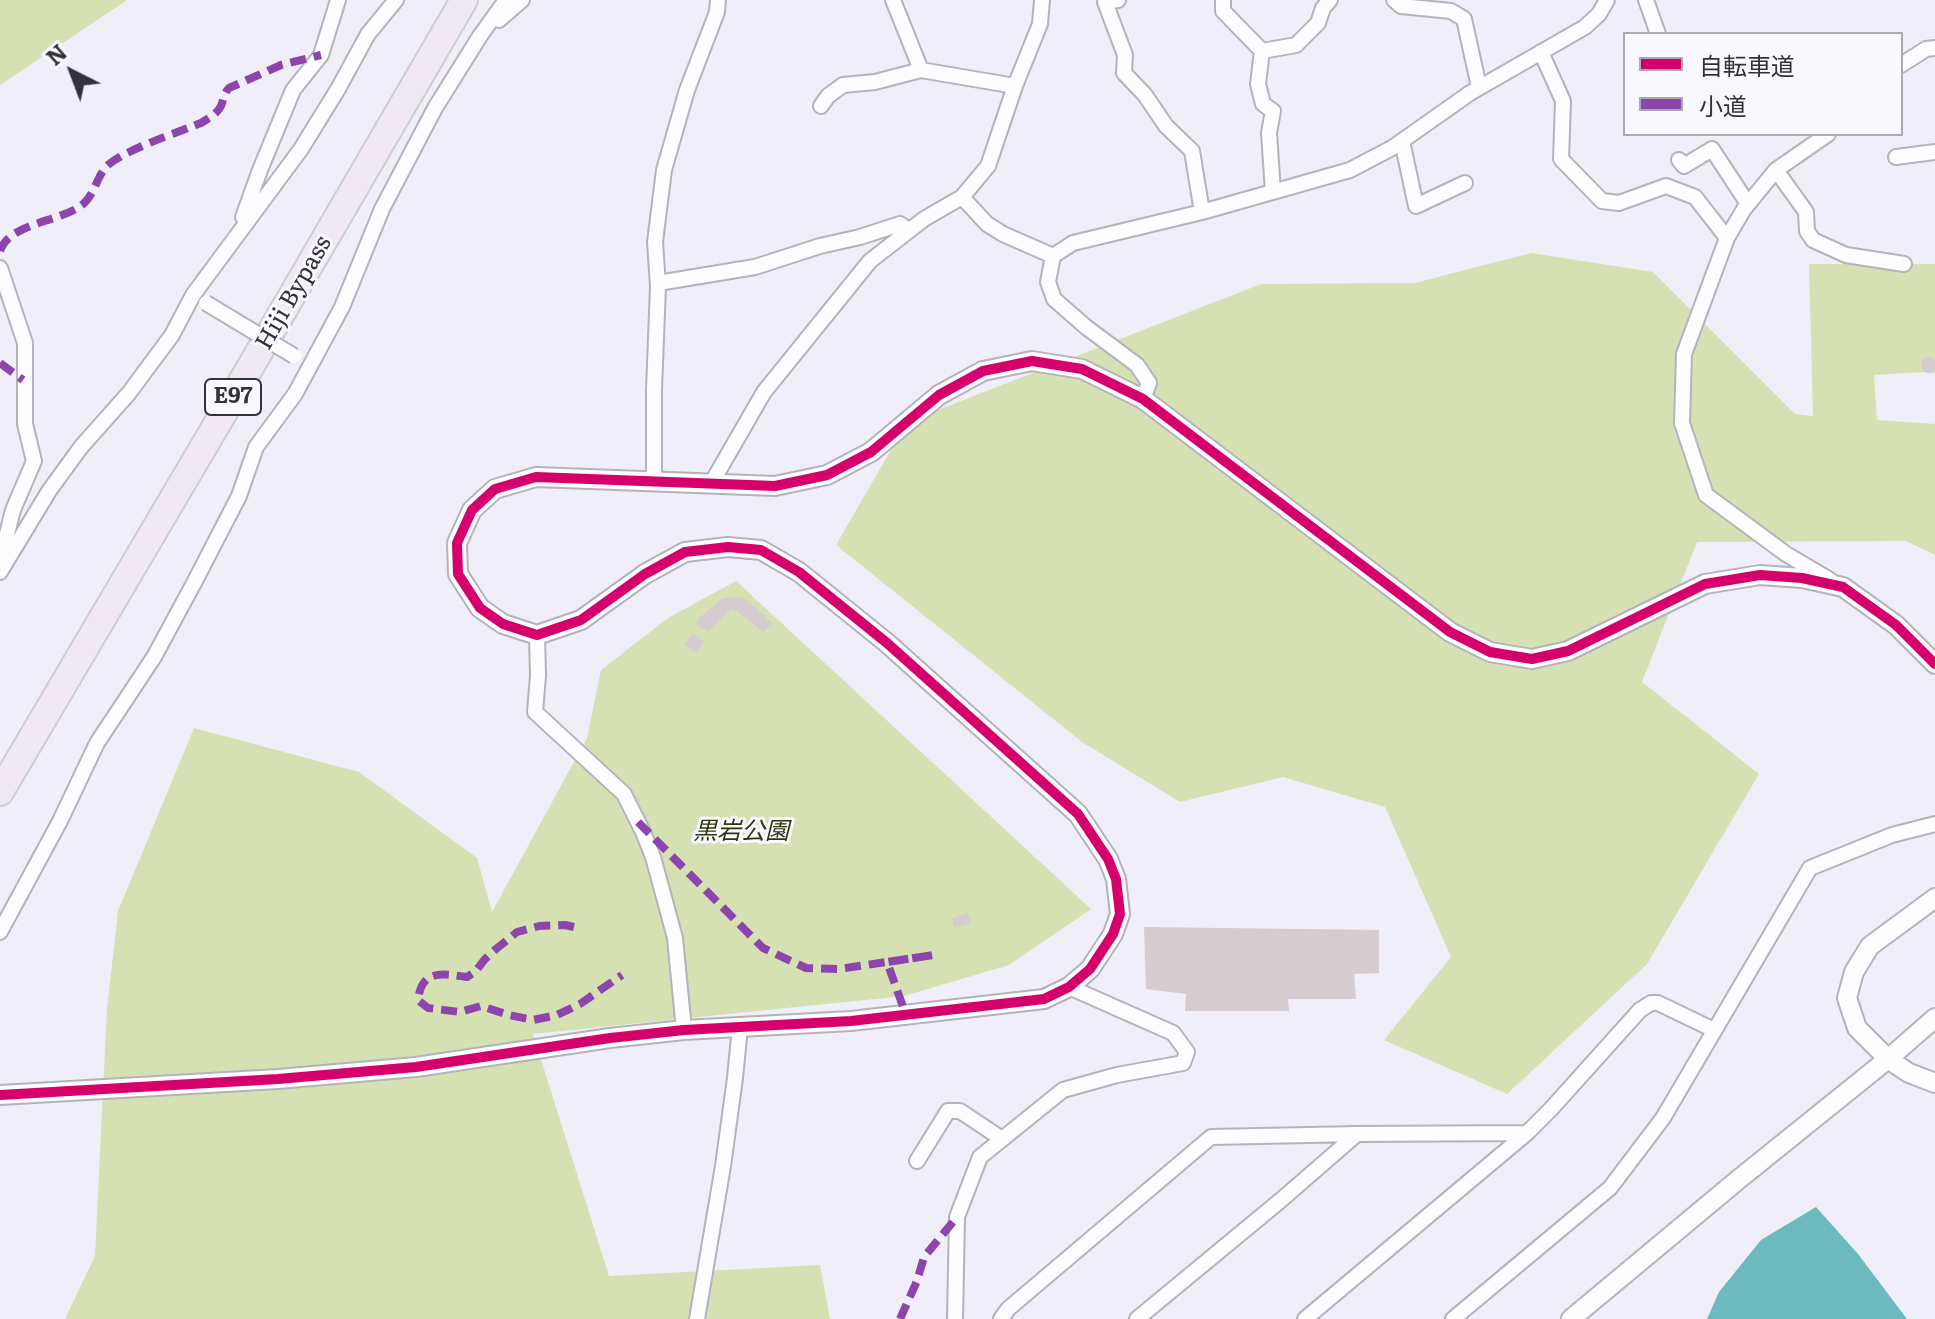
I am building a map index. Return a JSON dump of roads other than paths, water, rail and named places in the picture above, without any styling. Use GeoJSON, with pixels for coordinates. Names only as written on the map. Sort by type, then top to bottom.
{"type":"FeatureCollection","features":[{"type":"Feature","properties":{"kind":"highway","name":"Hiji Bypass"},"geometry":{"type":"LineString","coordinates":[[0,792],[464,0]]}},
{"type":"Feature","properties":{"kind":"street"},"geometry":{"type":"LineString","coordinates":[[236,236],[293,90],[321,55],[338,0]]}},
{"type":"Feature","properties":{"kind":"street"},"geometry":{"type":"LineString","coordinates":[[0,572],[49,491],[81,447],[129,393],[200,299],[236,236],[301,149],[368,34],[396,0]]}},
{"type":"Feature","properties":{"kind":"street"},"geometry":{"type":"LineString","coordinates":[[0,932],[60,821],[97,743],[154,657],[195,581],[239,496],[256,447],[295,394],[342,307],[382,209],[435,108],[506,0]]}},
{"type":"Feature","properties":{"kind":"street"},"geometry":{"type":"LineString","coordinates":[[480,36],[522,0]]}},
{"type":"Feature","properties":{"kind":"street"},"geometry":{"type":"LineString","coordinates":[[654,481],[658,283],[655,242],[664,170],[687,90],[717,12],[718,0]]}},
{"type":"Feature","properties":{"kind":"street"},"geometry":{"type":"LineString","coordinates":[[893,0],[921,70]]}},
{"type":"Feature","properties":{"kind":"street"},"geometry":{"type":"LineString","coordinates":[[711,484],[764,392],[870,261],[924,219],[962,197],[988,166],[1040,24],[1042,0]]}},
{"type":"Feature","properties":{"kind":"street"},"geometry":{"type":"LineString","coordinates":[[1118,0],[1105,2],[1125,55],[1124,73],[1145,95],[1166,126],[1192,151],[1202,212]]}},
{"type":"Feature","properties":{"kind":"street"},"geometry":{"type":"LineString","coordinates":[[1223,0],[1223,11],[1262,51]]}},
{"type":"Feature","properties":{"kind":"street"},"geometry":{"type":"LineString","coordinates":[[1262,51],[1296,45],[1318,23],[1323,8],[1330,0]]}},
{"type":"Feature","properties":{"kind":"street"},"geometry":{"type":"LineString","coordinates":[[1394,0],[1401,6],[1451,11],[1464,19],[1479,87]]}},
{"type":"Feature","properties":{"kind":"street"},"geometry":{"type":"LineString","coordinates":[[1143,399],[1149,383],[1137,365],[1054,299],[1048,282],[1053,256],[1073,243],[1202,212],[1350,170],[1402,141],[1479,87],[1585,27],[1599,14],[1607,0]]}},
{"type":"Feature","properties":{"kind":"street"},"geometry":{"type":"LineString","coordinates":[[1646,0],[1657,32]]}},
{"type":"Feature","properties":{"kind":"street"},"geometry":{"type":"LineString","coordinates":[[1903,64],[1926,49],[1935,48]]}},
{"type":"Feature","properties":{"kind":"street"},"geometry":{"type":"LineString","coordinates":[[1262,51],[1258,84],[1263,104],[1273,111],[1269,133],[1273,192]]}},
{"type":"Feature","properties":{"kind":"street"},"geometry":{"type":"LineString","coordinates":[[1541,52],[1563,101],[1561,159],[1602,201],[1619,203],[1666,186],[1695,197],[1727,238]]}},
{"type":"Feature","properties":{"kind":"street"},"geometry":{"type":"LineString","coordinates":[[821,106],[828,96],[843,85],[875,82],[921,70],[1015,86]]}},
{"type":"Feature","properties":{"kind":"street"},"geometry":{"type":"LineString","coordinates":[[1825,136],[1776,170],[1748,204],[1727,238],[1684,354],[1682,423],[1706,495],[1786,554],[1843,587],[1896,625],[1935,664]]}},
{"type":"Feature","properties":{"kind":"street"},"geometry":{"type":"LineString","coordinates":[[1402,141],[1416,206],[1465,183]]}},
{"type":"Feature","properties":{"kind":"street"},"geometry":{"type":"LineString","coordinates":[[1679,160],[1684,166],[1712,149],[1748,204]]}},
{"type":"Feature","properties":{"kind":"street"},"geometry":{"type":"LineString","coordinates":[[1896,157],[1935,152]]}},
{"type":"Feature","properties":{"kind":"street"},"geometry":{"type":"LineString","coordinates":[[1776,170],[1806,212],[1807,231],[1813,240],[1846,255],[1904,264]]}},
{"type":"Feature","properties":{"kind":"street"},"geometry":{"type":"LineString","coordinates":[[962,197],[987,224],[1053,256]]}},
{"type":"Feature","properties":{"kind":"street"},"geometry":{"type":"LineString","coordinates":[[658,283],[755,267],[900,224],[909,230]]}},
{"type":"Feature","properties":{"kind":"street"},"geometry":{"type":"LineString","coordinates":[[0,268],[25,343],[25,424],[34,461],[13,510],[0,562]]}},
{"type":"Feature","properties":{"kind":"street"},"geometry":{"type":"LineString","coordinates":[[200,299],[310,364]]}},
{"type":"Feature","properties":{"kind":"street"},"geometry":{"type":"LineString","coordinates":[[0,1095],[264,1080],[416,1067],[684,1030],[851,1021],[1030,1001],[1044,999],[1069,987],[1090,969],[1113,934],[1120,914],[1116,879],[1108,859],[1078,814],[887,643],[799,572],[761,550],[728,547],[685,552],[645,574],[581,620],[537,635],[503,624],[480,608],[458,574],[457,543],[472,510],[495,489],[536,477],[775,486],[827,475],[871,452],[939,395],[983,371],[1032,361],[1082,369],[1143,399],[1450,632],[1490,652],[1532,659],[1568,651],[1705,584],[1760,575],[1802,578],[1843,587]]}},
{"type":"Feature","properties":{"kind":"street"},"geometry":{"type":"LineString","coordinates":[[537,635],[535,712],[624,794],[653,857],[675,938],[684,1030]]}},
{"type":"Feature","properties":{"kind":"street"},"geometry":{"type":"LineString","coordinates":[[1453,1319],[1610,1188],[1663,1118],[1810,868],[1892,835],[1935,824]]}},
{"type":"Feature","properties":{"kind":"street"},"geometry":{"type":"LineString","coordinates":[[1935,898],[1870,946],[1854,972],[1847,998],[1857,1028],[1888,1059],[1909,1073],[1935,1083]]}},
{"type":"Feature","properties":{"kind":"street"},"geometry":{"type":"LineString","coordinates":[[955,1319],[957,1217],[980,1157],[1063,1090],[1117,1075],[1183,1063],[1187,1052],[1173,1033],[1069,987]]}},
{"type":"Feature","properties":{"kind":"street"},"geometry":{"type":"LineString","coordinates":[[1305,1319],[1527,1133],[1640,1010],[1651,1003],[1658,1003],[1714,1030]]}},
{"type":"Feature","properties":{"kind":"street"},"geometry":{"type":"LineString","coordinates":[[1571,1319],[1935,1018]]}},
{"type":"Feature","properties":{"kind":"street"},"geometry":{"type":"LineString","coordinates":[[697,1319],[723,1166],[740,1027]]}},
{"type":"Feature","properties":{"kind":"street"},"geometry":{"type":"LineString","coordinates":[[917,1161],[948,1111],[960,1111],[1002,1139]]}},
{"type":"Feature","properties":{"kind":"street"},"geometry":{"type":"LineString","coordinates":[[1001,1319],[1008,1309],[1211,1137],[1527,1133]]}},
{"type":"Feature","properties":{"kind":"street"},"geometry":{"type":"LineString","coordinates":[[1137,1319],[1357,1134]]}},
{"type":"Feature","properties":{"kind":"water"},"geometry":{"type":"Polygon","coordinates":[[[1816,1207],[1858,1254],[1907,1319],[1707,1319],[1719,1292],[1761,1240],[1816,1207]]]}},
{"type":"Feature","properties":{"kind":"park label","name":"黒岩公園"},"geometry":{"type":"Point","coordinates":[741,832]}}]}
